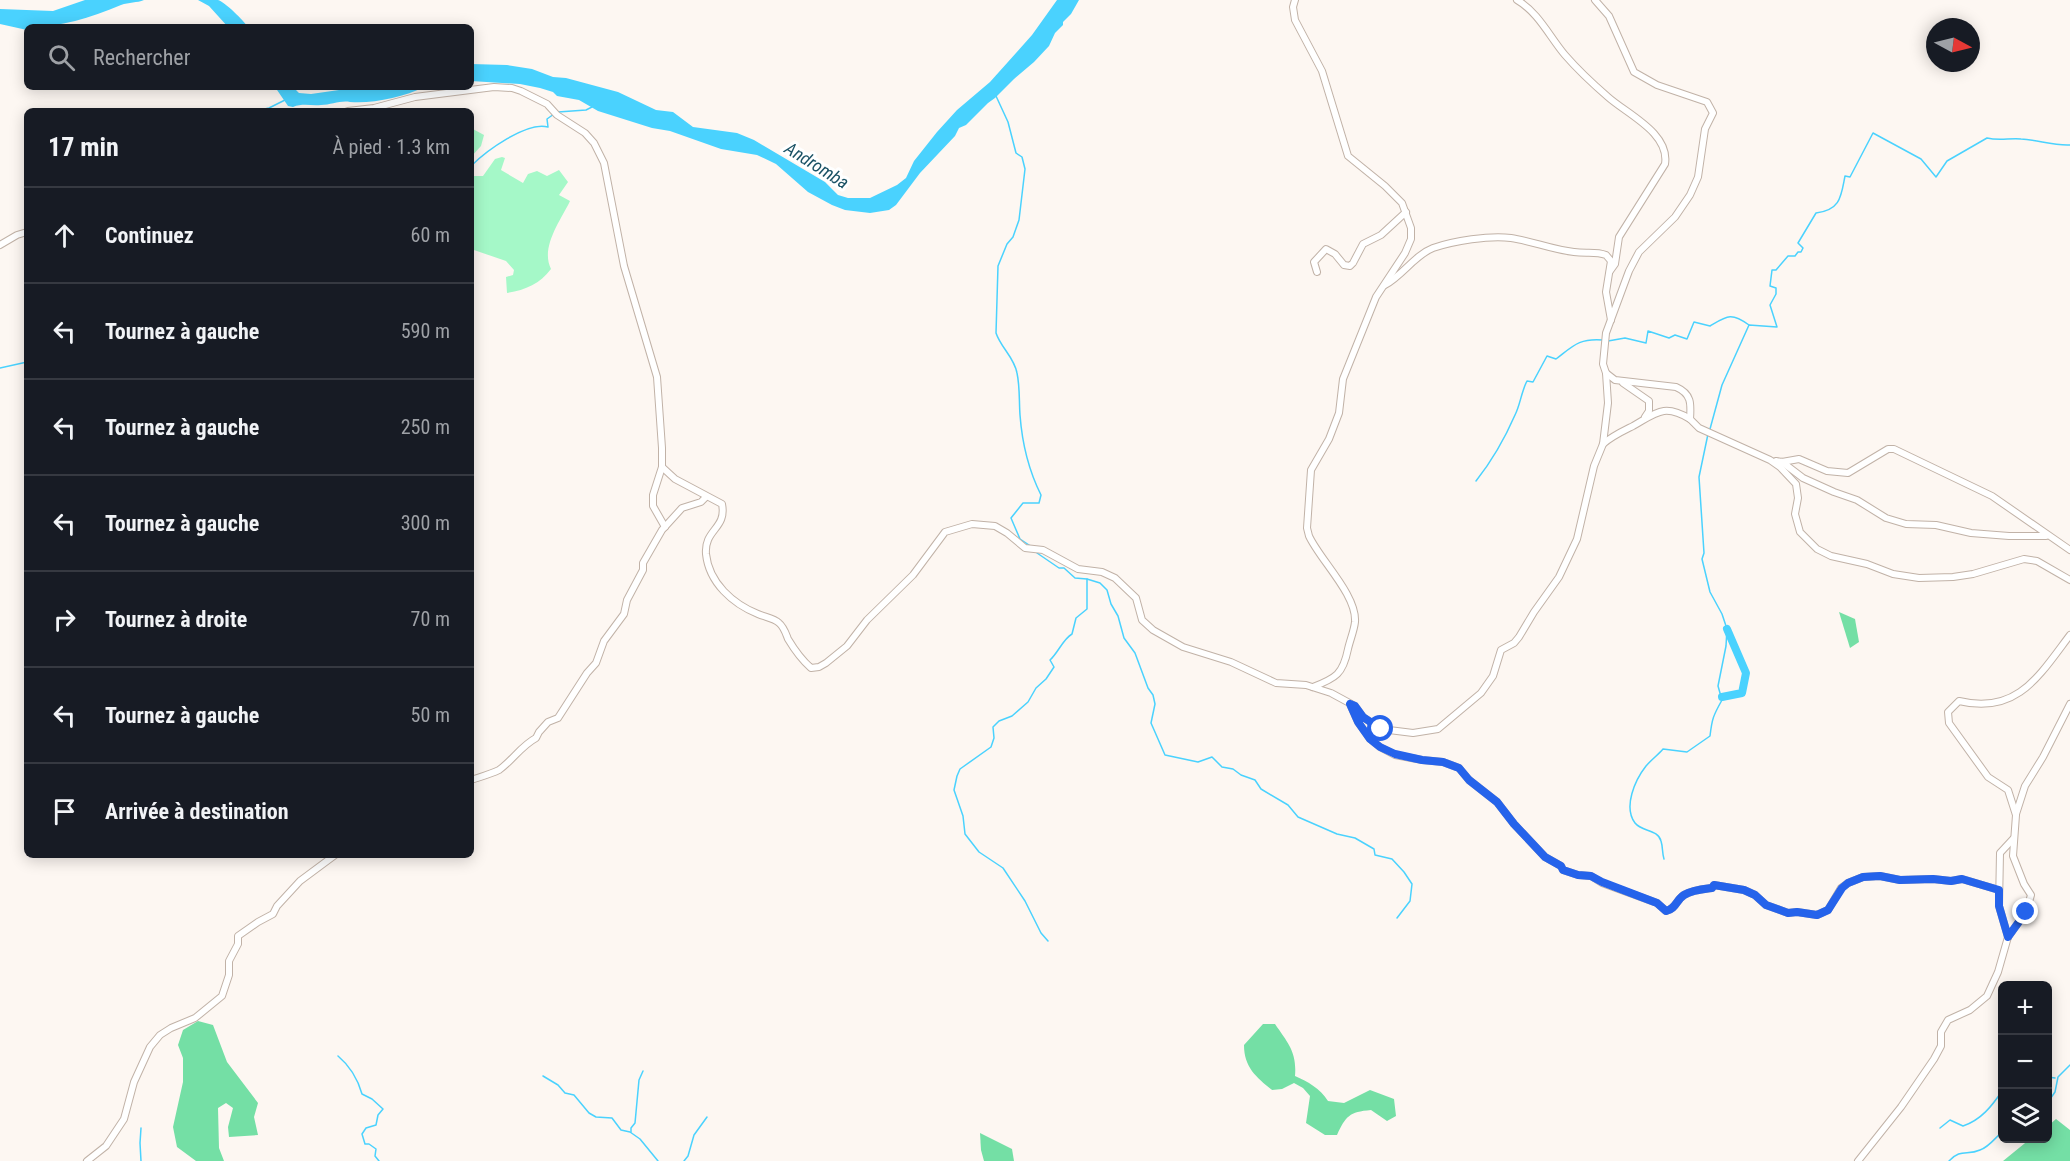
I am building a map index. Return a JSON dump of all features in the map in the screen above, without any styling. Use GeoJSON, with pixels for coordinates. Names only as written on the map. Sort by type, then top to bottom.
{"type":"FeatureCollection","features":[{"type":"Feature","properties":{"kind":"street"},"geometry":{"type":"LineString","coordinates":[[1295,0],[1293,7],[1295,20],[1322,70],[1348,156],[1395,195],[1402,203],[1411,228],[1411,239],[1405,253],[1376,297],[1343,379],[1339,413],[1329,439],[1311,470],[1307,528],[1309,536],[1352,604],[1355,620],[1347,655],[1341,668],[1334,679],[1313,687]]}},
{"type":"Feature","properties":{"kind":"street"},"geometry":{"type":"LineString","coordinates":[[1517,0],[1530,8],[1546,32],[1574,64],[1617,105],[1650,130],[1662,143],[1665,151],[1665,164],[1619,237],[1615,264],[1610,271]]}},
{"type":"Feature","properties":{"kind":"street"},"geometry":{"type":"LineString","coordinates":[[662,467],[675,479],[722,504],[724,513],[722,521],[706,541],[706,557],[716,581],[732,601],[747,610],[780,623],[794,649],[811,668],[826,663],[847,646],[867,620],[913,575],[945,532],[972,524],[983,524],[994,526],[1007,533],[1025,548],[1043,550],[1078,569],[1102,572],[1115,578],[1136,598],[1143,620],[1153,630],[1183,647],[1231,662],[1276,683],[1306,685],[1331,693],[1355,706],[1363,717],[1381,729],[1413,733],[1438,729],[1481,693],[1493,676],[1501,650],[1514,643],[1559,577],[1577,539],[1594,466],[1603,444],[1608,403],[1606,373],[1603,364],[1606,333],[1629,271],[1639,252],[1675,217],[1690,195],[1698,177],[1706,129],[1713,113],[1707,102],[1657,85],[1634,72],[1609,16],[1595,0]]}},
{"type":"Feature","properties":{"kind":"street"},"geometry":{"type":"LineString","coordinates":[[474,90],[494,87],[521,91],[547,104],[585,133],[594,143],[604,163],[624,266],[657,377],[662,467],[653,495],[653,506],[665,527]]}},
{"type":"Feature","properties":{"kind":"street"},"geometry":{"type":"LineString","coordinates":[[374,108],[415,97],[470,90]]}},
{"type":"Feature","properties":{"kind":"street"},"geometry":{"type":"LineString","coordinates":[[1317,272],[1314,262],[1326,249],[1335,254],[1344,265],[1350,266],[1363,244],[1381,235],[1406,212]]}},
{"type":"Feature","properties":{"kind":"street"},"geometry":{"type":"LineString","coordinates":[[0,245],[24,233]]}},
{"type":"Feature","properties":{"kind":"street"},"geometry":{"type":"LineString","coordinates":[[1382,286],[1434,248],[1483,236],[1511,238],[1576,253],[1599,252],[1606,255],[1611,261],[1606,292],[1611,320]]}},
{"type":"Feature","properties":{"kind":"street"},"geometry":{"type":"LineString","coordinates":[[1606,373],[1615,380],[1676,387],[1685,391],[1689,398],[1690,419]]}},
{"type":"Feature","properties":{"kind":"street"},"geometry":{"type":"LineString","coordinates":[[1620,381],[1649,401],[1649,411],[1645,417]]}},
{"type":"Feature","properties":{"kind":"street"},"geometry":{"type":"LineString","coordinates":[[1603,444],[1645,417],[1661,410],[1670,410],[1690,419],[1699,428],[1770,460],[1780,467],[1796,484],[1798,498],[1795,514],[1800,532],[1817,549],[1832,556],[1867,564],[1893,574],[1918,578],[1973,574],[2024,559],[2037,561],[2070,580]]}},
{"type":"Feature","properties":{"kind":"street"},"geometry":{"type":"LineString","coordinates":[[1770,460],[1782,462],[1799,459],[1827,471],[1848,473],[1888,449],[1894,449],[1992,496],[2070,550]]}},
{"type":"Feature","properties":{"kind":"street"},"geometry":{"type":"LineString","coordinates":[[1782,462],[1803,478],[1857,500],[1886,518],[1906,524],[1936,525],[1971,533],[2047,536]]}},
{"type":"Feature","properties":{"kind":"street"},"geometry":{"type":"LineString","coordinates":[[474,779],[497,771],[527,743],[536,738],[548,722],[558,718],[596,663],[604,641],[624,614],[627,600],[643,570],[643,563],[665,527],[682,508],[701,502],[706,497]]}},
{"type":"Feature","properties":{"kind":"street"},"geometry":{"type":"LineString","coordinates":[[2016,815],[2008,790],[1988,777],[1949,723],[1948,712],[1959,701],[1994,705],[2020,692],[2039,676],[2070,635]]}},
{"type":"Feature","properties":{"kind":"street"},"geometry":{"type":"LineString","coordinates":[[1350,704],[1358,722],[1370,739],[1380,747],[1395,754],[1443,762],[1459,768],[1469,780],[1497,802],[1519,830],[1545,857],[1561,866],[1563,870],[1591,876],[1657,903],[1666,911],[1672,909],[1684,895],[1712,888],[1714,885],[1744,890],[1755,895],[1766,905],[1788,913],[1817,915],[1828,910],[1842,888],[1848,883],[1863,877],[1880,876],[1900,880],[1951,881],[1962,879],[1999,890]]}},
{"type":"Feature","properties":{"kind":"street"},"geometry":{"type":"LineString","coordinates":[[1858,1161],[1901,1107],[1934,1059],[1941,1046],[1941,1032],[1948,1020],[1970,1010],[1988,996],[2008,937],[2026,912],[2031,895],[2013,856],[2016,815],[2025,786],[2043,757],[2070,704]]}},
{"type":"Feature","properties":{"kind":"street"},"geometry":{"type":"LineString","coordinates":[[2008,937],[1999,906],[2000,853],[2013,838]]}},
{"type":"Feature","properties":{"kind":"street"},"geometry":{"type":"LineString","coordinates":[[87,1161],[106,1146],[124,1119],[134,1082],[150,1047],[160,1035],[195,1018],[222,996],[229,975],[229,961],[238,944],[237,936],[273,914],[277,906],[300,881],[331,858]]}},
{"type":"Feature","properties":{"kind":"green space"},"geometry":{"type":"Polygon","coordinates":[[[474,130],[484,135],[481,146],[474,154],[474,130]]]}},
{"type":"Feature","properties":{"kind":"green space"},"geometry":{"type":"Polygon","coordinates":[[[505,158],[501,170],[523,183],[528,174],[537,171],[547,176],[559,170],[568,182],[559,195],[570,201],[550,243],[548,261],[551,269],[532,286],[507,293],[506,277],[513,275],[514,270],[506,261],[474,250],[474,176],[483,176],[495,159],[505,158]]]}},
{"type":"Feature","properties":{"kind":"green space"},"geometry":{"type":"Polygon","coordinates":[[[1839,612],[1855,619],[1859,642],[1850,648],[1839,612]]]}},
{"type":"Feature","properties":{"kind":"green space"},"geometry":{"type":"Polygon","coordinates":[[[198,1021],[213,1025],[227,1062],[258,1103],[254,1117],[258,1135],[229,1137],[228,1127],[233,1108],[226,1103],[218,1108],[219,1148],[224,1161],[196,1161],[177,1147],[173,1127],[183,1082],[183,1058],[178,1045],[183,1030],[198,1021]]]}},
{"type":"Feature","properties":{"kind":"green space"},"geometry":{"type":"Polygon","coordinates":[[[1263,1024],[1275,1024],[1288,1042],[1293,1054],[1295,1076],[1317,1089],[1328,1101],[1344,1103],[1370,1090],[1394,1099],[1396,1116],[1387,1121],[1371,1110],[1358,1112],[1346,1119],[1337,1135],[1325,1135],[1306,1123],[1310,1096],[1303,1088],[1294,1083],[1282,1089],[1272,1090],[1256,1076],[1246,1059],[1244,1045],[1263,1024]]]}},
{"type":"Feature","properties":{"kind":"green space"},"geometry":{"type":"Polygon","coordinates":[[[2056,1119],[2070,1130],[2070,1161],[2003,1161],[2025,1143],[2052,1143],[2052,1122],[2056,1119]]]}},
{"type":"Feature","properties":{"kind":"green space"},"geometry":{"type":"Polygon","coordinates":[[[980,1133],[1012,1149],[1014,1161],[984,1161],[980,1133]]]}},
{"type":"Feature","properties":{"kind":"water"},"geometry":{"type":"Polygon","coordinates":[[[85,0],[144,0],[58,24],[24,24],[24,29],[0,24],[0,9],[53,11],[85,0]]]}},
{"type":"Feature","properties":{"kind":"water"},"geometry":{"type":"Polygon","coordinates":[[[198,0],[221,1],[245,24],[225,24],[209,6],[198,0]]]}},
{"type":"Feature","properties":{"kind":"water"},"geometry":{"type":"Polygon","coordinates":[[[1057,0],[1079,0],[1055,33],[1049,46],[966,125],[959,128],[955,136],[920,173],[896,205],[889,210],[870,213],[845,210],[832,205],[808,192],[776,164],[757,155],[721,149],[670,131],[652,128],[598,111],[579,100],[557,96],[553,92],[540,88],[520,84],[474,81],[474,64],[507,65],[532,69],[553,77],[566,78],[618,92],[656,110],[673,112],[693,127],[737,133],[754,140],[825,182],[838,195],[848,198],[870,198],[906,178],[914,161],[937,132],[957,110],[990,82],[1032,35],[1057,0]]]}},
{"type":"Feature","properties":{"kind":"water"},"geometry":{"type":"Polygon","coordinates":[[[277,90],[296,90],[299,93],[311,94],[339,90],[417,90],[378,101],[288,106],[277,90]]]}},
{"type":"Feature","properties":{"kind":"waterway"},"geometry":{"type":"LineString","coordinates":[[996,96],[1008,122],[1016,153],[1022,157],[1025,169],[1019,220],[998,266],[996,333],[1015,367],[1019,384],[1024,446],[1041,495],[1039,503],[1023,503],[1011,518],[1020,539],[1032,547]]}},
{"type":"Feature","properties":{"kind":"waterway"},"geometry":{"type":"LineString","coordinates":[[269,108],[285,100]]}},
{"type":"Feature","properties":{"kind":"waterway"},"geometry":{"type":"LineString","coordinates":[[558,112],[586,110],[592,107]]}},
{"type":"Feature","properties":{"kind":"waterway"},"geometry":{"type":"LineString","coordinates":[[474,163],[496,145],[518,133],[529,128],[548,127],[547,119],[554,114]]}},
{"type":"Feature","properties":{"kind":"waterway"},"geometry":{"type":"LineString","coordinates":[[1710,429],[1722,385],[1749,325],[1777,327],[1770,305],[1776,294],[1776,288],[1770,286],[1772,270],[1776,270],[1788,256],[1795,256],[1801,252],[1803,248],[1798,243],[1816,213],[1831,209],[1838,201],[1845,176],[1850,177],[1873,133],[1921,159],[1936,177],[1947,161],[1987,138],[2021,139],[2070,145]]}},
{"type":"Feature","properties":{"kind":"waterway"},"geometry":{"type":"LineString","coordinates":[[1608,341],[1625,338],[1646,343],[1648,331],[1669,338],[1675,335],[1687,339],[1694,322],[1710,326],[1729,317],[1738,318],[1749,325]]}},
{"type":"Feature","properties":{"kind":"waterway"},"geometry":{"type":"LineString","coordinates":[[1476,481],[1507,432],[1527,381],[1533,382],[1547,356],[1556,359],[1582,342],[1603,340]]}},
{"type":"Feature","properties":{"kind":"waterway"},"geometry":{"type":"LineString","coordinates":[[0,368],[24,363]]}},
{"type":"Feature","properties":{"kind":"waterway"},"geometry":{"type":"LineString","coordinates":[[1664,859],[1662,843],[1657,834],[1638,826],[1632,817],[1630,809],[1632,794],[1646,766],[1663,749],[1687,752],[1710,736],[1713,718],[1722,700],[1718,686],[1727,629],[1710,592],[1702,559],[1704,553],[1699,477],[1708,434]]}},
{"type":"Feature","properties":{"kind":"waterway"},"geometry":{"type":"LineString","coordinates":[[1037,553],[1059,568],[1064,568],[1075,578],[1087,579],[1087,609],[1076,618],[1072,634],[1050,660],[1054,667],[1046,679],[1036,688],[1028,702],[1012,716],[999,721],[993,727],[994,738],[991,747],[960,769],[954,790],[963,816],[965,834],[979,852],[1003,868],[1048,941]]}},
{"type":"Feature","properties":{"kind":"waterway"},"geometry":{"type":"LineString","coordinates":[[1087,579],[1100,583],[1107,590],[1124,638],[1135,653],[1148,688],[1153,695],[1155,704],[1151,723],[1165,755],[1198,762],[1212,757],[1222,767],[1233,769],[1255,780],[1261,789],[1288,805],[1298,817],[1337,834],[1355,838],[1374,849],[1375,855],[1392,859],[1412,884],[1410,901],[1397,918]]}},
{"type":"Feature","properties":{"kind":"waterway"},"geometry":{"type":"LineString","coordinates":[[1722,697],[1742,693],[1746,673],[1727,629]]}},
{"type":"Feature","properties":{"kind":"waterway"},"geometry":{"type":"LineString","coordinates":[[338,1056],[353,1074],[362,1094],[383,1109],[378,1115],[376,1125],[366,1128],[362,1134],[365,1144],[376,1149],[375,1156],[379,1161]]}},
{"type":"Feature","properties":{"kind":"waterway"},"geometry":{"type":"LineString","coordinates":[[2052,1096],[2058,1077],[2070,1065]]}},
{"type":"Feature","properties":{"kind":"waterway"},"geometry":{"type":"LineString","coordinates":[[631,1132],[635,1123],[639,1080],[643,1071]]}},
{"type":"Feature","properties":{"kind":"waterway"},"geometry":{"type":"LineString","coordinates":[[543,1076],[558,1085],[565,1093],[574,1095],[589,1113],[596,1117],[612,1118],[621,1130],[630,1132],[640,1139],[658,1161]]}},
{"type":"Feature","properties":{"kind":"waterway"},"geometry":{"type":"LineString","coordinates":[[1940,1128],[1950,1120],[1963,1126],[1975,1120],[1998,1096]]}},
{"type":"Feature","properties":{"kind":"waterway"},"geometry":{"type":"LineString","coordinates":[[684,1161],[688,1156],[694,1135],[707,1117]]}},
{"type":"Feature","properties":{"kind":"waterway"},"geometry":{"type":"LineString","coordinates":[[141,1128],[141,1161]]}},
{"type":"Feature","properties":{"kind":"waterway"},"geometry":{"type":"LineString","coordinates":[[1949,1161],[1961,1153],[1983,1149],[1998,1136]]}},
{"type":"Feature","properties":{"kind":"route"},"geometry":{"type":"LineString","coordinates":[[1381,729],[1374,726],[1358,712],[1355,706],[1350,704],[1358,722],[1370,739],[1380,747],[1408,758],[1443,762],[1459,768],[1469,780],[1497,802],[1545,857],[1561,866],[1563,870],[1591,876],[1632,895],[1657,903],[1666,911],[1672,909],[1684,895],[1705,888],[1709,889],[1714,885],[1722,885],[1744,890],[1755,895],[1766,905],[1788,913],[1817,915],[1828,910],[1842,888],[1848,883],[1863,877],[1880,876],[1900,880],[1951,881],[1957,878],[1999,890],[1999,906],[2008,937],[2026,912]]}},
{"type":"Feature","properties":{"kind":"water label","name":"Andromba"},"geometry":{"type":"Point","coordinates":[817,165]}}]}
